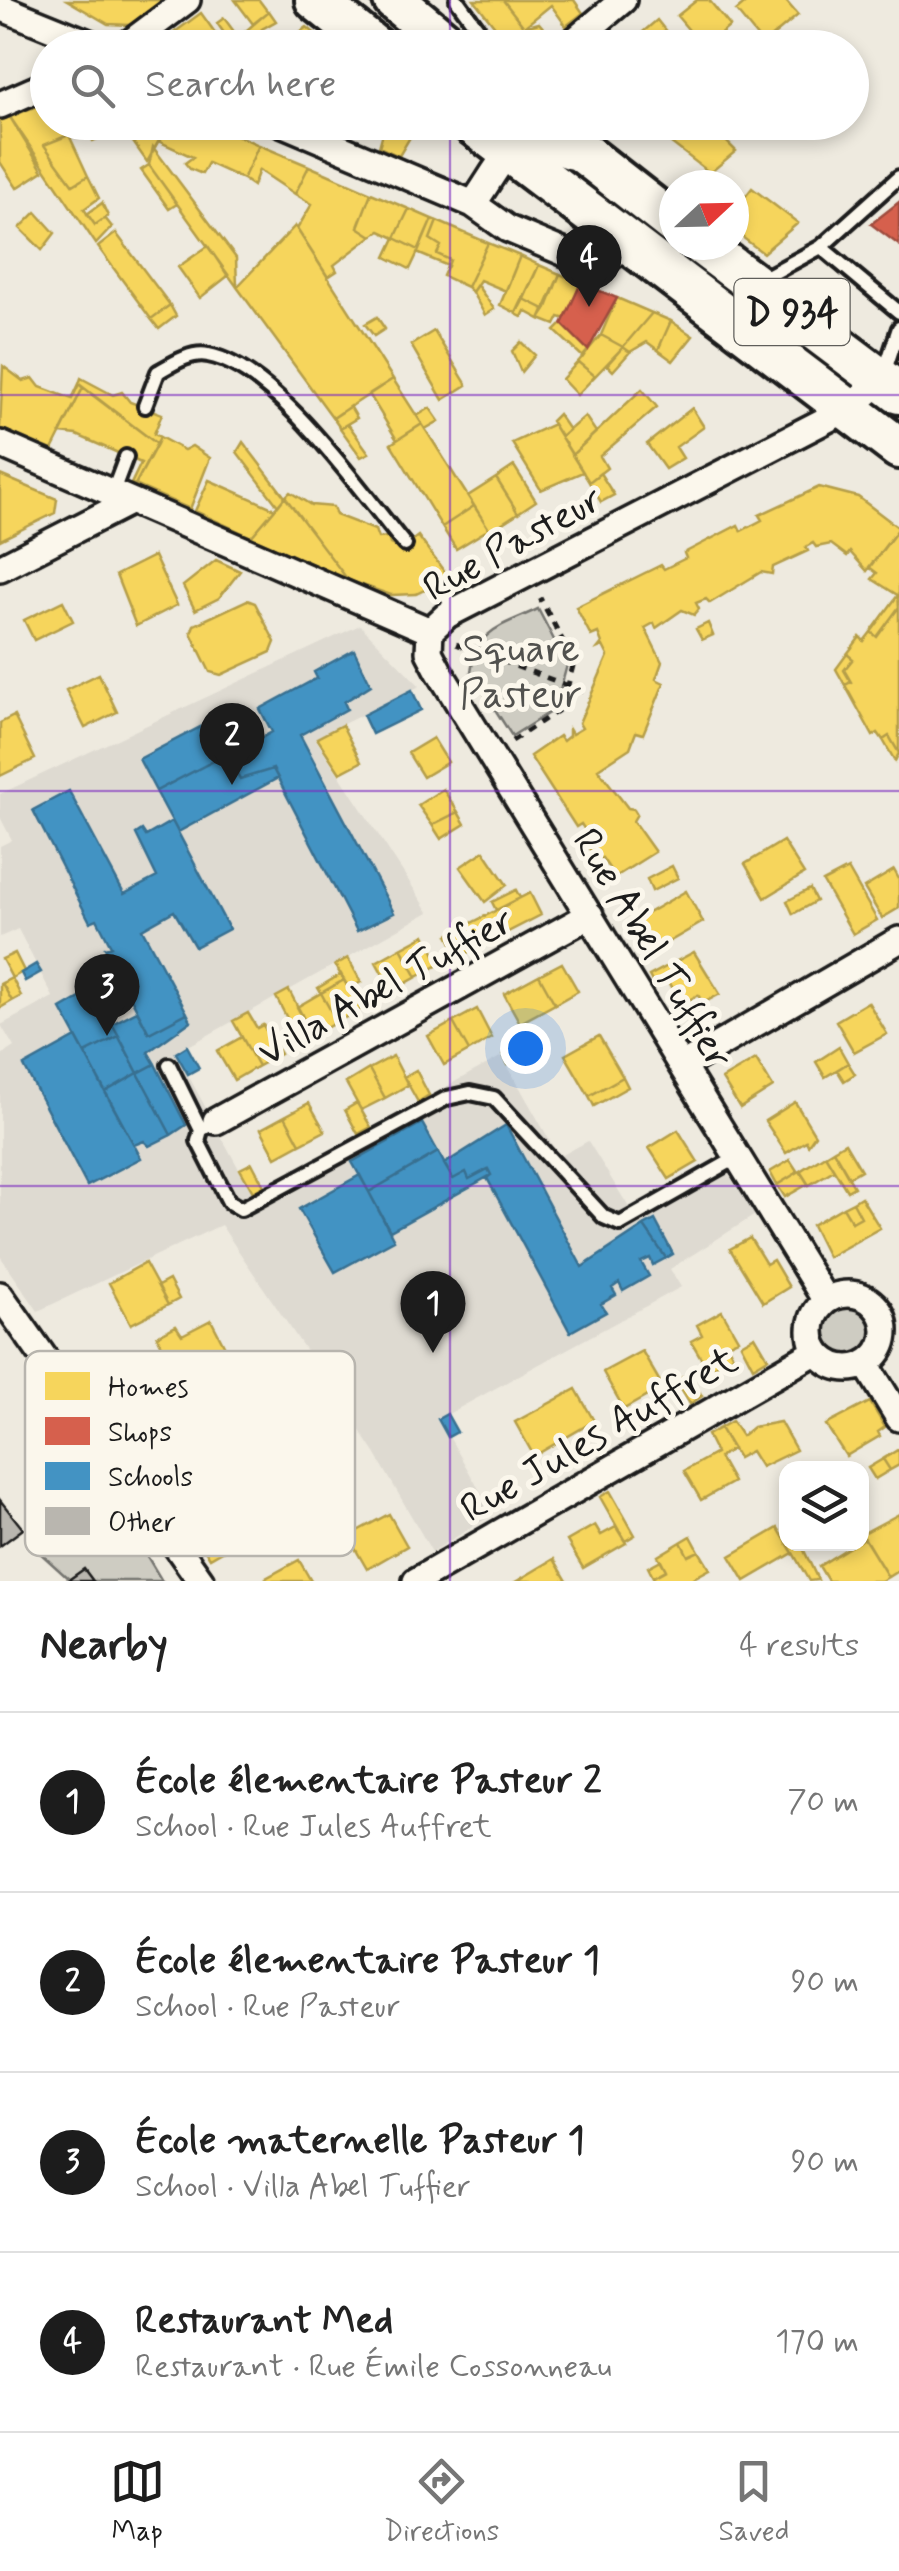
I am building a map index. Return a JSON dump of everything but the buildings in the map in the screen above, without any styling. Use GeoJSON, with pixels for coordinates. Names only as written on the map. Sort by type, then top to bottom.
{"type":"FeatureCollection","features":[{"type":"Feature","properties":{"kind":"main road"},"geometry":{"type":"LineString","coordinates":[[316,0],[354,30]]}},
{"type":"Feature","properties":{"kind":"main road"},"geometry":{"type":"LineString","coordinates":[[394,0],[430,30]]}},
{"type":"Feature","properties":{"kind":"main road","name":"D 934"},"geometry":{"type":"LineString","coordinates":[[494,140],[899,448]]}},
{"type":"Feature","properties":{"kind":"main road"},"geometry":{"type":"LineString","coordinates":[[566,140],[659,212]]}},
{"type":"Feature","properties":{"kind":"main road","name":"D 934"},"geometry":{"type":"LineString","coordinates":[[722,260],[893,383]]}},
{"type":"Feature","properties":{"kind":"street"},"geometry":{"type":"LineString","coordinates":[[147,30],[187,0]]}},
{"type":"Feature","properties":{"kind":"street"},"geometry":{"type":"LineString","coordinates":[[587,30],[623,0]]}},
{"type":"Feature","properties":{"kind":"street"},"geometry":{"type":"LineString","coordinates":[[0,8],[56,30]]}},
{"type":"Feature","properties":{"kind":"street"},"geometry":{"type":"LineString","coordinates":[[0,106],[30,92]]}},
{"type":"Feature","properties":{"kind":"street"},"geometry":{"type":"LineString","coordinates":[[322,140],[473,204],[508,229],[589,263],[603,263],[629,242]]}},
{"type":"Feature","properties":{"kind":"street"},"geometry":{"type":"LineString","coordinates":[[473,204],[510,152],[522,144],[535,144],[596,164]]}},
{"type":"Feature","properties":{"kind":"street","name":"Rue Pasteur"},"geometry":{"type":"LineString","coordinates":[[0,444],[430,631],[457,610],[893,383]]}},
{"type":"Feature","properties":{"kind":"street"},"geometry":{"type":"LineString","coordinates":[[0,568],[121,498]]}},
{"type":"Feature","properties":{"kind":"street","name":"Rue Abel Tuffier"},"geometry":{"type":"LineString","coordinates":[[430,631],[429,652],[826,1301]]}},
{"type":"Feature","properties":{"kind":"street","name":"Villa Abel Tuffier"},"geometry":{"type":"LineString","coordinates":[[208,1126],[590,915]]}},
{"type":"Feature","properties":{"kind":"street"},"geometry":{"type":"LineString","coordinates":[[682,1066],[899,940]]}},
{"type":"Feature","properties":{"kind":"street"},"geometry":{"type":"LineString","coordinates":[[850,1294],[890,1308],[882,1347],[866,1364],[855,1368],[834,1365],[817,1351],[813,1319],[826,1301],[850,1294]]}},
{"type":"Feature","properties":{"kind":"street"},"geometry":{"type":"LineString","coordinates":[[0,1296],[39,1351]]}},
{"type":"Feature","properties":{"kind":"street","name":"Rue Jules Auffret"},"geometry":{"type":"LineString","coordinates":[[416,1581],[817,1351]]}},
{"type":"Feature","properties":{"kind":"street"},"geometry":{"type":"LineString","coordinates":[[866,1364],[899,1418]]}},
{"type":"Feature","properties":{"kind":"street"},"geometry":{"type":"LineString","coordinates":[[183,1556],[201,1581]]}},
{"type":"Feature","properties":{"kind":"lane"},"geometry":{"type":"LineString","coordinates":[[458,0],[479,30]]}},
{"type":"Feature","properties":{"kind":"lane"},"geometry":{"type":"LineString","coordinates":[[754,284],[821,247],[899,177]]}},
{"type":"Feature","properties":{"kind":"lane"},"geometry":{"type":"LineString","coordinates":[[821,247],[899,312]]}},
{"type":"Feature","properties":{"kind":"lane"},"geometry":{"type":"LineString","coordinates":[[893,383],[899,328]]}},
{"type":"Feature","properties":{"kind":"lane"},"geometry":{"type":"LineString","coordinates":[[145,406],[158,372],[181,360],[204,353],[238,364],[305,424],[406,545]]}},
{"type":"Feature","properties":{"kind":"lane"},"geometry":{"type":"LineString","coordinates":[[121,498],[126,458]]}},
{"type":"Feature","properties":{"kind":"lane"},"geometry":{"type":"LineString","coordinates":[[436,584],[457,610]]}},
{"type":"Feature","properties":{"kind":"lane"},"geometry":{"type":"LineString","coordinates":[[169,1065],[208,1126],[198,1141],[229,1202],[241,1208],[447,1098],[470,1093],[494,1098],[604,1217],[620,1224],[738,1156]]}},
{"type":"Feature","properties":{"kind":"path"},"geometry":{"type":"LineString","coordinates":[[491,755],[562,708],[574,662],[527,574]]}},
{"type":"Feature","properties":{"kind":"path"},"geometry":{"type":"LineString","coordinates":[[430,631],[474,653],[585,692]]}},
{"type":"Feature","properties":{"kind":"shaded area"},"geometry":{"type":"Polygon","coordinates":[[[360,625],[420,686],[315,738],[429,912],[176,1053],[252,1193],[502,1056],[559,1157],[588,1141],[630,1209],[717,1157],[755,1215],[670,1269],[681,1287],[439,1419],[493,1514],[432,1552],[355,1423],[355,1351],[306,1351],[221,1225],[38,1311],[0,1256],[0,1056],[14,1047],[1,1025],[53,997],[18,929],[0,937],[0,846],[12,840],[0,817],[0,794],[360,625]]]}},
{"type":"Feature","properties":{"kind":"green space","name":"Square Pasteur"},"geometry":{"type":"Polygon","coordinates":[[[538,609],[567,665],[555,709],[512,736],[471,672],[474,657],[493,631],[538,609]]]}},
{"type":"Feature","properties":{"kind":"green space"},"geometry":{"type":"Polygon","coordinates":[[[848,1302],[868,1311],[877,1331],[868,1351],[848,1360],[828,1351],[819,1331],[828,1311],[848,1302]]]}},
{"type":"Feature","properties":{"kind":"green space"},"geometry":{"type":"Polygon","coordinates":[[[44,1556],[147,1556],[162,1581],[71,1581],[44,1556]]]}},
{"type":"Feature","properties":{"kind":"place","name":"Restaurant Med"},"geometry":{"type":"Point","coordinates":[589,307]}},
{"type":"Feature","properties":{"kind":"place","name":"École élementaire Pasteur 1"},"geometry":{"type":"Point","coordinates":[232,785]}},
{"type":"Feature","properties":{"kind":"place","name":"École maternelle Pasteur 1"},"geometry":{"type":"Point","coordinates":[107,1036]}},
{"type":"Feature","properties":{"kind":"place","name":"École élementaire Pasteur 2"},"geometry":{"type":"Point","coordinates":[433,1353]}}]}
